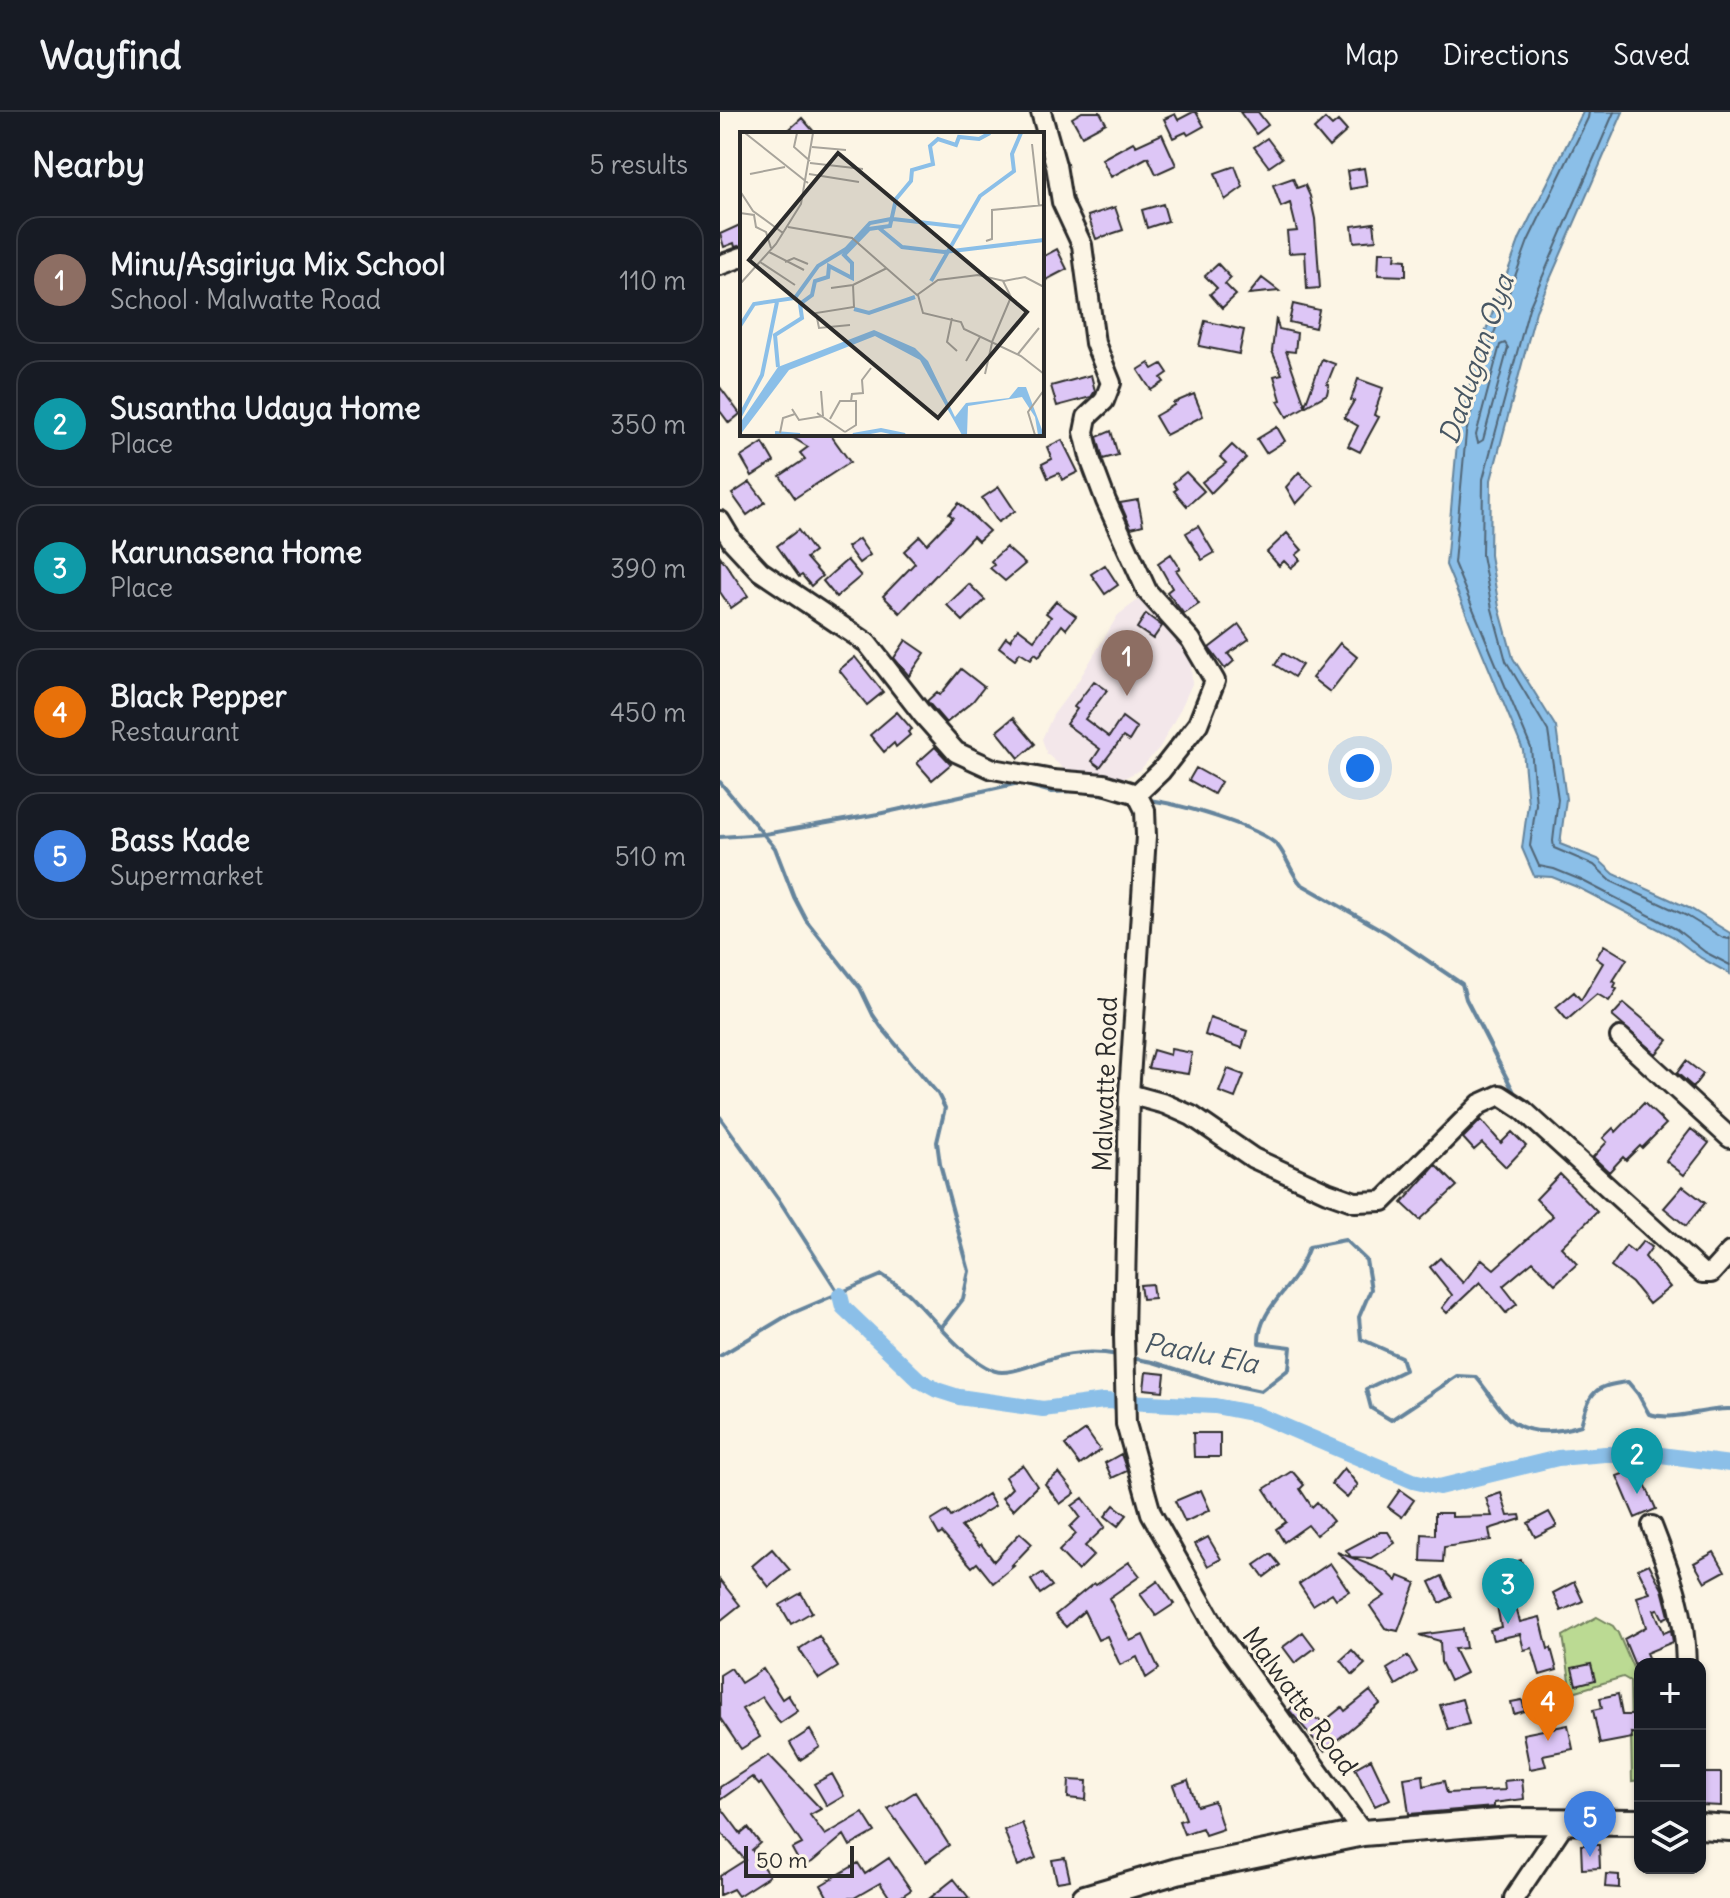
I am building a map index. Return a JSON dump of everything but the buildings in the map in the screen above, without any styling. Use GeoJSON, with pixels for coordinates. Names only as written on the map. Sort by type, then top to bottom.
{"type":"FeatureCollection","features":[{"type":"Feature","properties":{"kind":"main road"},"geometry":{"type":"LineString","coordinates":[[1085,1898],[1177,1871],[1363,1833],[1511,1821],[1634,1822]]}},
{"type":"Feature","properties":{"kind":"main road"},"geometry":{"type":"LineString","coordinates":[[1706,1826],[1730,1828]]}},
{"type":"Feature","properties":{"kind":"street"},"geometry":{"type":"LineString","coordinates":[[1041,112],[1044,132]]}},
{"type":"Feature","properties":{"kind":"street"},"geometry":{"type":"LineString","coordinates":[[720,521],[732,541],[760,571],[867,643],[956,752],[993,769],[1053,780],[1104,784],[1137,794],[1161,771],[1198,724],[1215,681],[1191,640],[1147,591],[1091,461],[1084,432],[1087,417],[1104,401],[1111,383],[1095,343],[1082,245],[1049,168],[1044,133]]}},
{"type":"Feature","properties":{"kind":"street"},"geometry":{"type":"LineString","coordinates":[[720,265],[740,258]]}},
{"type":"Feature","properties":{"kind":"street","name":"Malwatte Road"},"geometry":{"type":"LineString","coordinates":[[1137,794],[1145,810],[1146,836],[1129,1094],[1126,1424],[1151,1513],[1221,1637],[1363,1833]]}},
{"type":"Feature","properties":{"kind":"street"},"geometry":{"type":"LineString","coordinates":[[1620,1037],[1730,1138]]}},
{"type":"Feature","properties":{"kind":"street"},"geometry":{"type":"LineString","coordinates":[[1129,1094],[1165,1104],[1192,1116],[1253,1158],[1355,1202],[1383,1201],[1480,1104],[1500,1095],[1523,1110],[1702,1273],[1711,1273],[1730,1252]]}},
{"type":"Feature","properties":{"kind":"street"},"geometry":{"type":"LineString","coordinates":[[1652,1526],[1678,1597],[1685,1631],[1686,1658]]}},
{"type":"Feature","properties":{"kind":"street"},"geometry":{"type":"LineString","coordinates":[[1514,1898],[1565,1822]]}},
{"type":"Feature","properties":{"kind":"shaded area"},"geometry":{"type":"Polygon","coordinates":[[[1138,600],[1146,600],[1179,640],[1191,661],[1192,684],[1160,747],[1140,770],[1124,778],[1064,769],[1047,754],[1042,739],[1053,715],[1077,683],[1118,615],[1138,600]]]}},
{"type":"Feature","properties":{"kind":"green space"},"geometry":{"type":"Polygon","coordinates":[[[1597,1617],[1613,1626],[1618,1633],[1634,1670],[1634,1781],[1630,1681],[1623,1677],[1573,1692],[1563,1636],[1597,1617]]]}},
{"type":"Feature","properties":{"kind":"water"},"geometry":{"type":"Polygon","coordinates":[[[1583,112],[1623,112],[1536,311],[1491,480],[1490,555],[1499,607],[1513,658],[1556,727],[1566,799],[1560,844],[1598,859],[1614,874],[1691,909],[1730,933],[1730,974],[1701,958],[1672,936],[1577,887],[1552,877],[1534,876],[1522,848],[1528,804],[1523,750],[1446,565],[1458,432],[1477,355],[1520,238],[1583,112]]]}},
{"type":"Feature","properties":{"kind":"waterway"},"geometry":{"type":"LineString","coordinates":[[720,782],[775,848],[806,920],[860,988],[882,1028],[938,1094],[945,1108],[937,1142],[940,1164],[969,1271],[963,1299],[941,1328]]}},
{"type":"Feature","properties":{"kind":"waterway"},"geometry":{"type":"LineString","coordinates":[[720,837],[765,834],[878,814],[1019,783],[1052,792],[1075,791],[1115,796]]}},
{"type":"Feature","properties":{"kind":"waterway"},"geometry":{"type":"LineString","coordinates":[[1147,800],[1216,817],[1268,838],[1281,850],[1301,884],[1387,933],[1462,984],[1466,999],[1516,1096]]}},
{"type":"Feature","properties":{"kind":"waterway"},"geometry":{"type":"LineString","coordinates":[[720,1117],[779,1200],[840,1295]]}},
{"type":"Feature","properties":{"kind":"waterway","name":"Paalu Ela"},"geometry":{"type":"LineString","coordinates":[[1131,1358],[1261,1391],[1289,1369],[1291,1347],[1259,1343],[1266,1315],[1297,1273],[1309,1247],[1345,1240],[1366,1260],[1371,1289],[1359,1317],[1361,1339],[1401,1357],[1405,1370],[1366,1389],[1371,1408],[1391,1420],[1457,1376],[1476,1377],[1509,1419],[1538,1431],[1581,1425],[1587,1405],[1595,1393],[1607,1386],[1628,1382],[1649,1414],[1679,1416],[1730,1409]]}},
{"type":"Feature","properties":{"kind":"waterway","name":"Paalu Ela"},"geometry":{"type":"LineString","coordinates":[[720,1356],[788,1315],[882,1275],[908,1293],[965,1352],[991,1369],[1015,1371],[1075,1354],[1118,1355]]}},
{"type":"Feature","properties":{"kind":"waterway"},"geometry":{"type":"LineString","coordinates":[[840,1295],[843,1307],[919,1380],[959,1397],[1043,1409],[1104,1401],[1215,1406],[1256,1414],[1413,1481],[1439,1487],[1558,1458],[1605,1454],[1653,1454],[1730,1464]]}},
{"type":"Feature","properties":{"kind":"place","name":"Minu/Asgiriya Mix School"},"geometry":{"type":"Point","coordinates":[1127,696]}},
{"type":"Feature","properties":{"kind":"place","name":"Susantha Udaya Home"},"geometry":{"type":"Point","coordinates":[1637,1494]}},
{"type":"Feature","properties":{"kind":"place","name":"Karunasena Home"},"geometry":{"type":"Point","coordinates":[1508,1624]}},
{"type":"Feature","properties":{"kind":"place","name":"Black Pepper"},"geometry":{"type":"Point","coordinates":[1548,1741]}},
{"type":"Feature","properties":{"kind":"place","name":"Bass Kade"},"geometry":{"type":"Point","coordinates":[1590,1857]}},
{"type":"Feature","properties":{"kind":"water label","name":"Dadugan Oya"},"geometry":{"type":"Point","coordinates":[1476,359]}}]}
